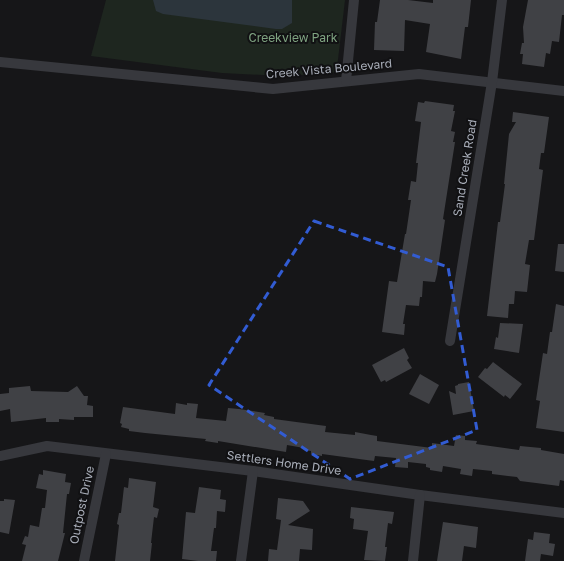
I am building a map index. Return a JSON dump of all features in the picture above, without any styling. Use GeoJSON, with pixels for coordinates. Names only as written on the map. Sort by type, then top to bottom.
{"type":"FeatureCollection","features":[{"type":"Feature","properties":{"kind":"street"},"geometry":{"type":"LineString","coordinates":[[346,81],[354,0]]}},
{"type":"Feature","properties":{"kind":"street","name":"Sand Creek Road"},"geometry":{"type":"LineString","coordinates":[[450,341],[492,82],[502,0]]}},
{"type":"Feature","properties":{"kind":"street","name":"Creek Vista Boulevard"},"geometry":{"type":"LineString","coordinates":[[0,62],[273,89],[419,74],[564,91]]}},
{"type":"Feature","properties":{"kind":"street","name":"Settlers Home Drive"},"geometry":{"type":"LineString","coordinates":[[0,456],[47,446],[253,471],[420,495],[564,512]]}},
{"type":"Feature","properties":{"kind":"street","name":"Outpost Drive"},"geometry":{"type":"LineString","coordinates":[[84,561],[106,454]]}},
{"type":"Feature","properties":{"kind":"street"},"geometry":{"type":"LineString","coordinates":[[241,561],[253,471]]}},
{"type":"Feature","properties":{"kind":"street"},"geometry":{"type":"LineString","coordinates":[[413,561],[420,495]]}},
{"type":"Feature","properties":{"kind":"highlighted area"},"geometry":{"type":"Polygon","coordinates":[[[314,221],[448,267],[477,430],[350,479],[209,385],[314,221]]]}},
{"type":"Feature","properties":{"kind":"green space","name":"Creekview Park"},"geometry":{"type":"Polygon","coordinates":[[[106,0],[345,0],[337,68],[333,73],[282,76],[222,73],[91,56],[106,0]]]}},
{"type":"Feature","properties":{"kind":"shaded area"},"geometry":{"type":"Polygon","coordinates":[[[153,0],[292,0],[292,23],[282,29],[276,29],[163,14],[156,11],[153,0]]]}},
{"type":"Feature","properties":{"kind":"building"},"geometry":{"type":"Polygon","coordinates":[[[380,0],[408,0],[433,3],[433,0],[471,0],[468,27],[465,27],[461,59],[426,52],[430,24],[405,20],[404,51],[374,50],[375,22],[377,22],[380,0]]]}},
{"type":"Feature","properties":{"kind":"building"},"geometry":{"type":"Polygon","coordinates":[[[528,0],[564,0],[564,15],[562,15],[559,42],[552,41],[550,54],[546,53],[544,67],[522,64],[523,54],[520,54],[522,43],[524,43],[523,27],[528,0]]]}},
{"type":"Feature","properties":{"kind":"building"},"geometry":{"type":"Polygon","coordinates":[[[425,101],[454,105],[453,111],[455,111],[451,131],[455,132],[453,142],[455,142],[443,219],[445,220],[437,274],[435,282],[423,281],[422,297],[420,297],[419,306],[406,305],[403,324],[405,324],[404,335],[382,332],[389,281],[397,282],[411,200],[408,200],[411,181],[416,182],[418,163],[416,163],[421,122],[415,121],[418,102],[424,103],[425,101]]]}},
{"type":"Feature","properties":{"kind":"building"},"geometry":{"type":"Polygon","coordinates":[[[513,112],[549,117],[544,153],[541,153],[539,169],[543,170],[534,240],[529,240],[525,264],[530,265],[527,292],[515,291],[514,304],[509,304],[508,318],[487,316],[498,222],[500,222],[505,184],[509,134],[516,122],[512,122],[513,112]]]}},
{"type":"Feature","properties":{"kind":"building"},"geometry":{"type":"Polygon","coordinates":[[[558,244],[564,244],[564,272],[555,271],[558,244]]]}},
{"type":"Feature","properties":{"kind":"building"},"geometry":{"type":"Polygon","coordinates":[[[556,304],[564,306],[564,432],[536,428],[540,401],[536,400],[543,353],[547,354],[556,304]]]}},
{"type":"Feature","properties":{"kind":"building"},"geometry":{"type":"Polygon","coordinates":[[[500,323],[523,324],[519,353],[494,349],[496,337],[498,338],[500,323]]]}},
{"type":"Feature","properties":{"kind":"building"},"geometry":{"type":"Polygon","coordinates":[[[404,348],[409,358],[407,360],[412,368],[386,382],[385,380],[381,382],[372,365],[404,348]]]}},
{"type":"Feature","properties":{"kind":"building"},"geometry":{"type":"Polygon","coordinates":[[[493,362],[522,384],[510,399],[505,395],[504,397],[478,377],[485,368],[487,369],[493,362]]]}},
{"type":"Feature","properties":{"kind":"building"},"geometry":{"type":"Polygon","coordinates":[[[420,374],[439,385],[429,404],[409,394],[420,374]]]}},
{"type":"Feature","properties":{"kind":"building"},"geometry":{"type":"Polygon","coordinates":[[[469,382],[474,411],[453,415],[449,391],[456,394],[455,386],[469,382]]]}},
{"type":"Feature","properties":{"kind":"building"},"geometry":{"type":"Polygon","coordinates":[[[30,386],[31,391],[68,392],[77,386],[84,396],[88,396],[87,405],[93,406],[93,417],[74,417],[74,420],[59,419],[59,422],[46,422],[46,418],[11,422],[10,409],[0,411],[0,394],[9,393],[9,388],[30,386]]]}},
{"type":"Feature","properties":{"kind":"building"},"geometry":{"type":"Polygon","coordinates":[[[176,403],[187,405],[187,403],[198,404],[196,418],[226,421],[228,408],[239,409],[265,413],[264,415],[274,417],[274,419],[326,426],[325,432],[355,435],[355,432],[377,436],[377,441],[432,448],[432,443],[454,446],[456,435],[465,436],[465,440],[477,441],[476,444],[519,450],[520,446],[541,448],[541,450],[564,454],[564,481],[560,480],[559,486],[520,481],[517,477],[492,474],[492,471],[473,469],[472,476],[460,474],[461,469],[443,466],[442,472],[430,470],[430,468],[426,467],[426,464],[408,462],[408,468],[395,467],[396,458],[375,456],[374,461],[322,454],[322,456],[311,454],[311,451],[304,450],[304,448],[287,445],[286,452],[218,441],[218,443],[205,441],[206,439],[129,431],[129,429],[121,427],[122,424],[120,423],[123,407],[175,414],[176,403]]]}},
{"type":"Feature","properties":{"kind":"building"},"geometry":{"type":"Polygon","coordinates":[[[43,470],[66,474],[65,482],[71,483],[69,494],[67,494],[63,533],[65,533],[58,561],[22,561],[26,545],[22,544],[25,536],[28,537],[30,525],[39,527],[42,508],[45,508],[47,490],[36,488],[39,474],[43,475],[43,470]]]}},
{"type":"Feature","properties":{"kind":"building"},"geometry":{"type":"Polygon","coordinates":[[[129,478],[156,482],[153,507],[159,509],[157,518],[154,517],[150,561],[115,561],[119,525],[117,524],[119,513],[121,513],[124,487],[128,488],[129,478]]]}},
{"type":"Feature","properties":{"kind":"building"},"geometry":{"type":"Polygon","coordinates":[[[199,487],[221,490],[220,499],[226,500],[225,512],[217,511],[216,528],[214,528],[211,551],[217,551],[216,561],[182,559],[186,512],[195,513],[199,487]]]}},
{"type":"Feature","properties":{"kind":"building"},"geometry":{"type":"Polygon","coordinates":[[[278,498],[303,501],[310,511],[288,525],[313,529],[312,550],[300,549],[299,561],[268,561],[269,549],[277,550],[281,520],[276,519],[278,498]]]}},
{"type":"Feature","properties":{"kind":"building"},"geometry":{"type":"Polygon","coordinates":[[[4,499],[15,500],[9,534],[0,532],[0,501],[4,501],[4,499]]]}},
{"type":"Feature","properties":{"kind":"building"},"geometry":{"type":"Polygon","coordinates":[[[351,507],[394,512],[392,524],[388,523],[385,561],[364,560],[368,531],[353,529],[354,519],[350,518],[351,507]]]}},
{"type":"Feature","properties":{"kind":"building"},"geometry":{"type":"Polygon","coordinates":[[[443,522],[478,527],[476,548],[464,546],[462,561],[437,561],[443,522]]]}},
{"type":"Feature","properties":{"kind":"building"},"geometry":{"type":"Polygon","coordinates":[[[534,532],[550,534],[549,543],[555,544],[553,556],[541,554],[540,561],[525,561],[528,539],[533,540],[534,532]]]}}]}
